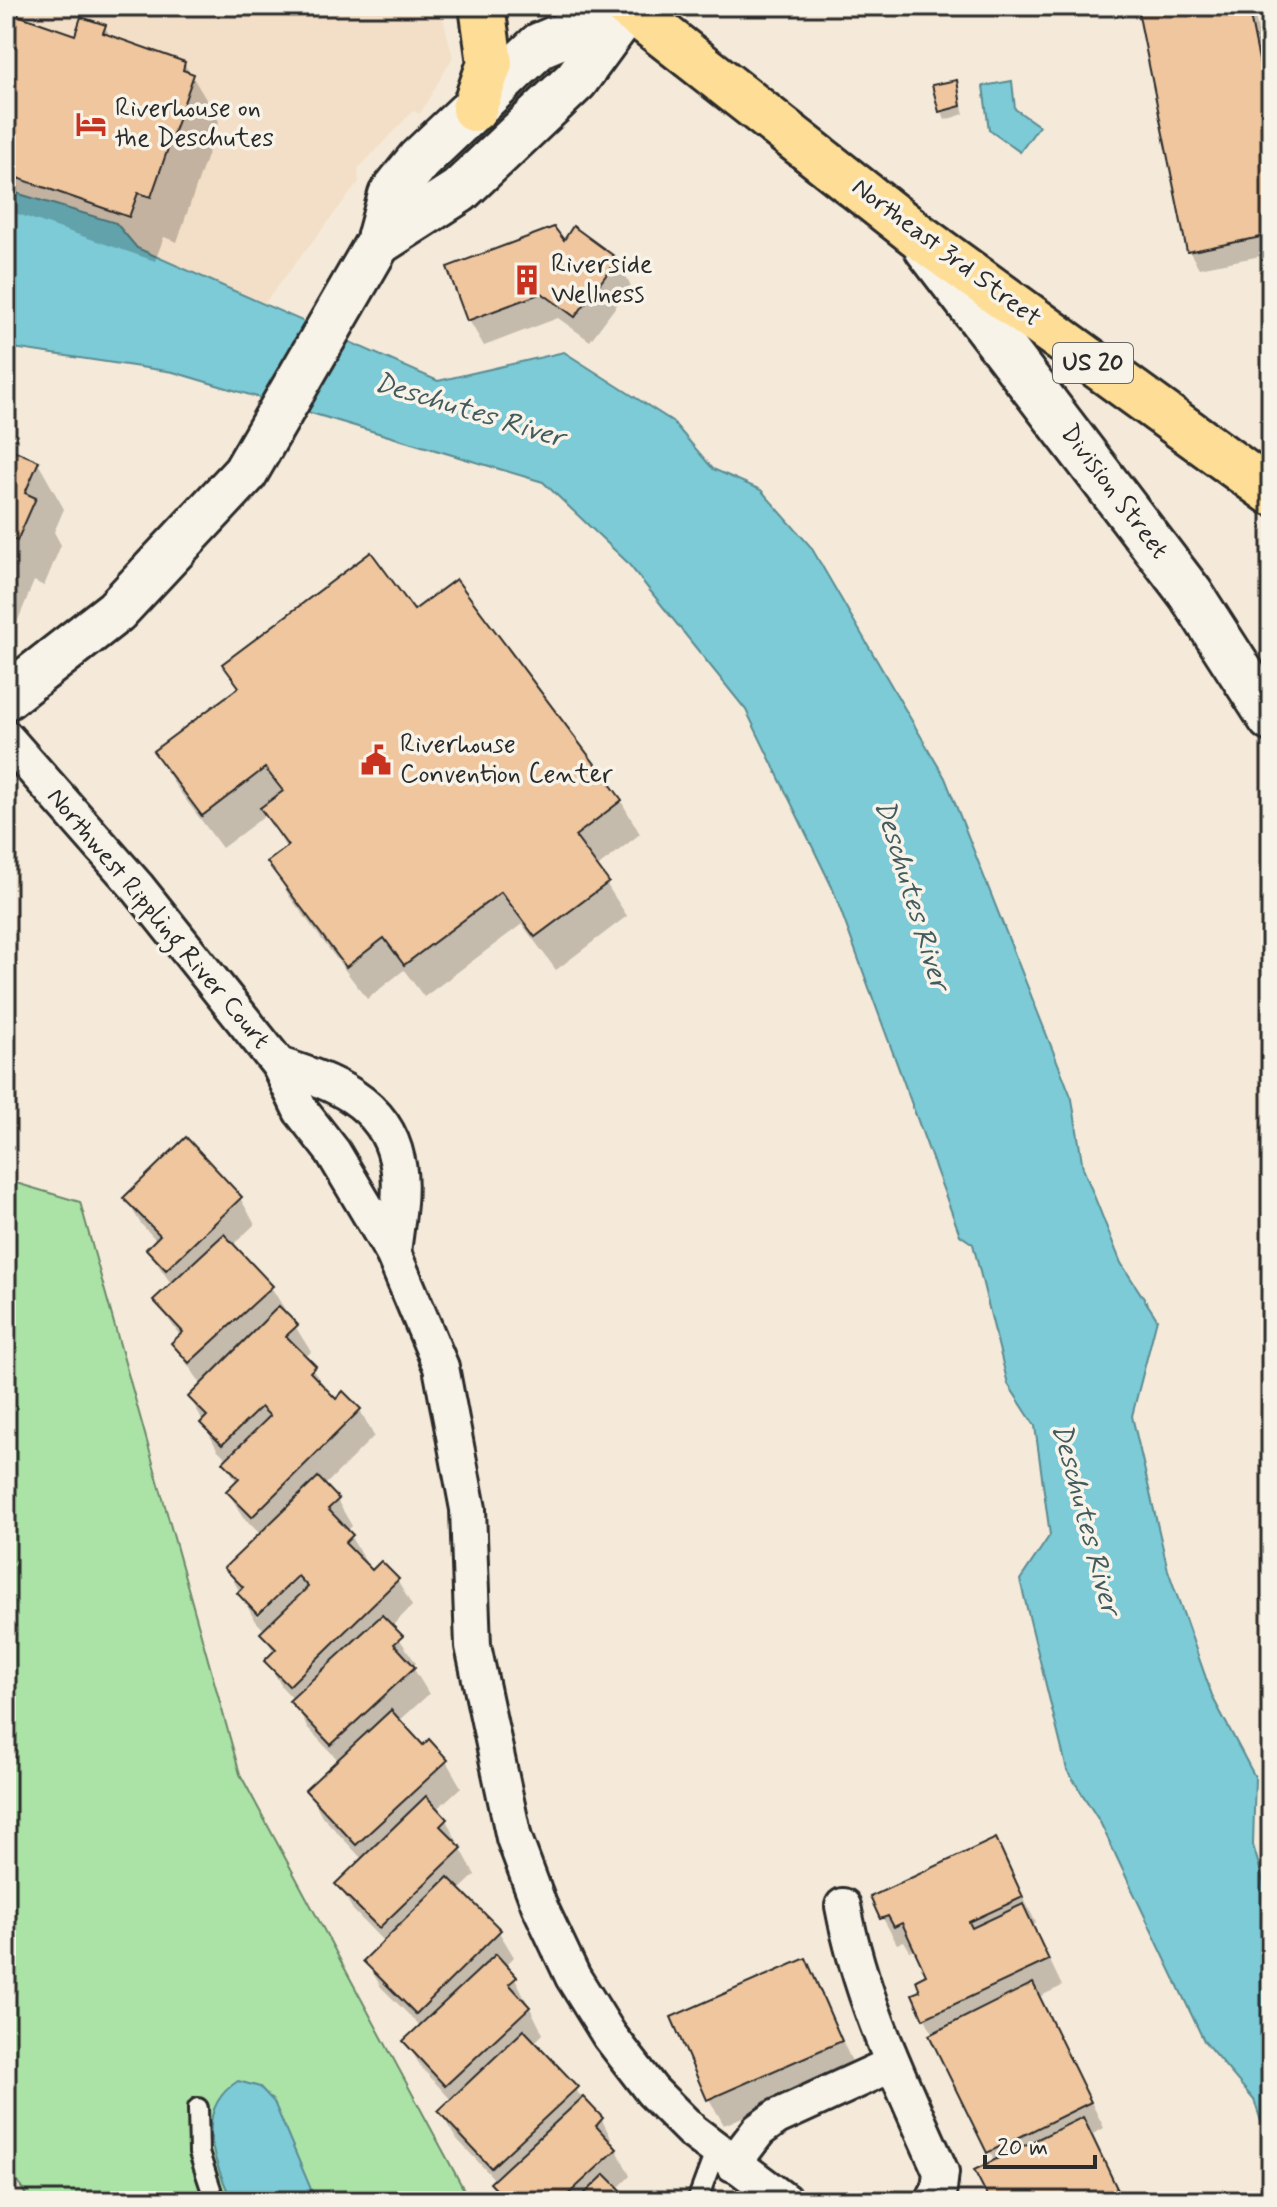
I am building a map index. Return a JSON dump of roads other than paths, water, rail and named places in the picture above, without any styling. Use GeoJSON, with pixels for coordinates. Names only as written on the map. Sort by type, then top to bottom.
{"type":"FeatureCollection","features":[{"type":"Feature","properties":{"kind":"main road"},"geometry":{"type":"LineString","coordinates":[[474,109],[490,63],[482,6]]}},
{"type":"Feature","properties":{"kind":"main road"},"geometry":{"type":"LineString","coordinates":[[6,697],[116,611],[245,473],[378,243],[391,195],[419,160],[540,45],[629,7]]}},
{"type":"Feature","properties":{"kind":"main road"},"geometry":{"type":"LineString","coordinates":[[378,243],[459,191],[576,80],[629,7]]}},
{"type":"Feature","properties":{"kind":"main road","name":"Northeast 3rd Street"},"geometry":{"type":"LineString","coordinates":[[629,7],[916,234],[1271,492]]}},
{"type":"Feature","properties":{"kind":"main road","name":"Division Street"},"geometry":{"type":"LineString","coordinates":[[916,234],[1190,593],[1271,719]]}},
{"type":"Feature","properties":{"kind":"street","name":"Northwest Rippling River Court"},"geometry":{"type":"LineString","coordinates":[[6,738],[138,888],[279,1065],[301,1111],[333,1152],[393,1253],[441,1367],[468,1509],[473,1646],[514,1838],[539,1905],[573,1977],[609,2035],[652,2091],[724,2157],[785,2201]]}},
{"type":"Feature","properties":{"kind":"street","name":"Northwest Rippling River Court"},"geometry":{"type":"LineString","coordinates":[[279,1065],[326,1080],[363,1102],[386,1130],[398,1161],[393,1253]]}},
{"type":"Feature","properties":{"kind":"street"},"geometry":{"type":"LineString","coordinates":[[843,1906],[853,1961],[872,2017],[941,2172],[939,2189],[933,2201]]}},
{"type":"Feature","properties":{"kind":"street"},"geometry":{"type":"LineString","coordinates":[[724,2157],[777,2117],[893,2064]]}},
{"type":"Feature","properties":{"kind":"lane"},"geometry":{"type":"LineString","coordinates":[[198,2108],[199,2153],[215,2201]]}},
{"type":"Feature","properties":{"kind":"lane"},"geometry":{"type":"LineString","coordinates":[[697,2201],[724,2157]]}},
{"type":"Feature","properties":{"kind":"water"},"geometry":{"type":"Polygon","coordinates":[[[1012,81],[1015,109],[1039,126],[1020,152],[989,130],[983,86],[1012,81]]]}},
{"type":"Feature","properties":{"kind":"water","name":"Deschutes River"},"geometry":{"type":"Polygon","coordinates":[[[6,190],[116,223],[137,248],[438,381],[564,352],[672,421],[713,469],[761,490],[811,547],[945,778],[1072,1099],[1083,1168],[1121,1263],[1157,1319],[1132,1416],[1168,1570],[1213,1698],[1255,1777],[1253,1845],[1271,1907],[1271,2133],[1261,2121],[1254,2100],[1204,2041],[1100,1822],[1067,1770],[1020,1580],[1050,1535],[1035,1426],[1008,1384],[973,1244],[960,1235],[832,887],[746,710],[627,562],[543,482],[173,372],[6,347],[6,190]]]}},
{"type":"Feature","properties":{"kind":"water"},"geometry":{"type":"Polygon","coordinates":[[[238,2081],[260,2087],[274,2102],[316,2201],[232,2201],[214,2153],[211,2121],[215,2106],[238,2081]]]}},
{"type":"Feature","properties":{"kind":"place","name":"Riverhouse on the Deschutes"},"geometry":{"type":"Point","coordinates":[91,124]}},
{"type":"Feature","properties":{"kind":"place","name":"Riverside Wellness"},"geometry":{"type":"Point","coordinates":[527,280]}},
{"type":"Feature","properties":{"kind":"place","name":"Riverhouse Convention Center"},"geometry":{"type":"Point","coordinates":[376,760]}}]}
